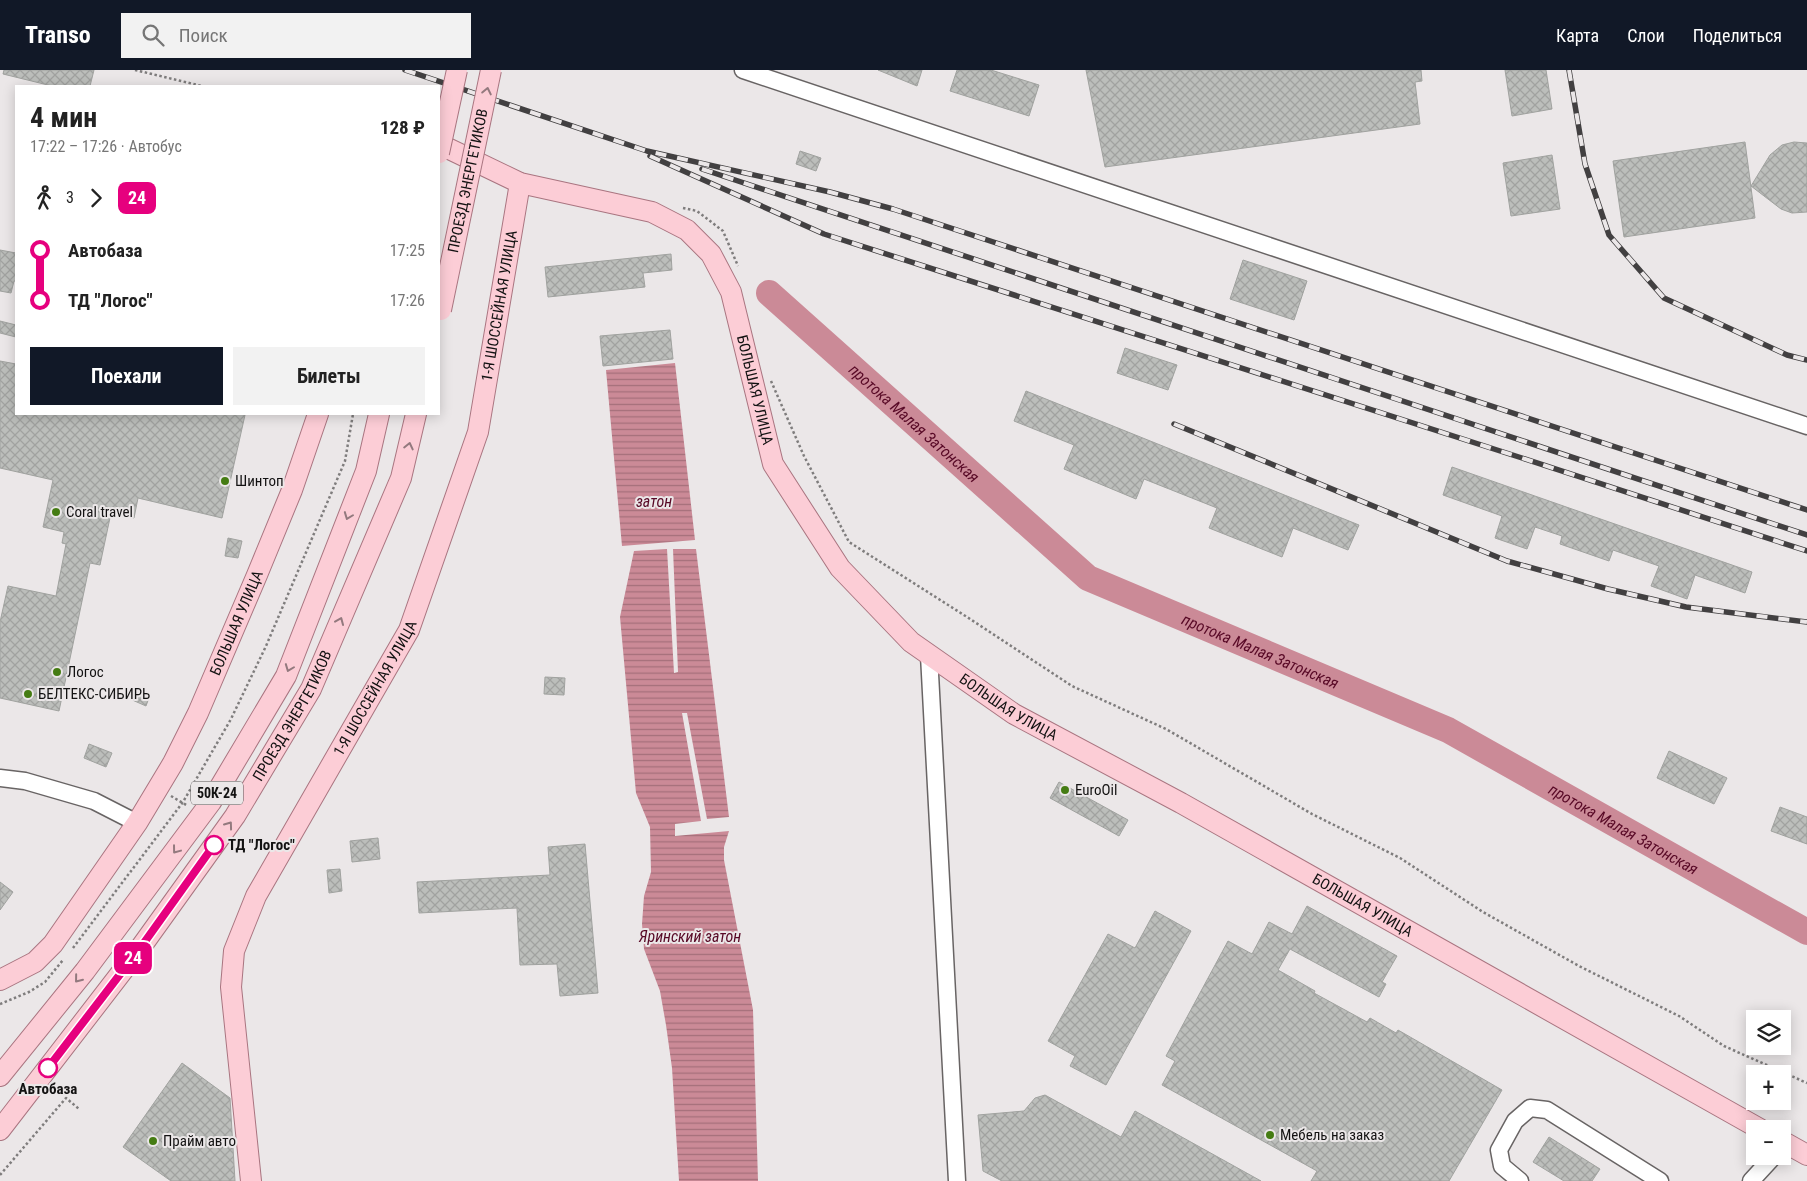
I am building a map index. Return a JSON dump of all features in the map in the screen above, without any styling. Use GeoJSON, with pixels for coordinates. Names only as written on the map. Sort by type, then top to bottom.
{"type":"FeatureCollection","features":[{"type":"Feature","properties":{"kind":"main road"},"geometry":{"type":"LineString","coordinates":[[440,147],[457,70]]}},
{"type":"Feature","properties":{"kind":"main road","name":"ПРОЕЗД ЭНЕРГЕТИКОВ"},"geometry":{"type":"LineString","coordinates":[[440,315],[491,70]]}},
{"type":"Feature","properties":{"kind":"main road","name":"БОЛЬШАЯ УЛИЦА"},"geometry":{"type":"LineString","coordinates":[[440,144],[520,183],[652,212],[687,230],[710,254],[731,292],[773,464],[840,568],[911,642],[1014,714],[1181,803],[1746,1121]]}},
{"type":"Feature","properties":{"kind":"main road","name":"1-Я ШОССЕЙНАЯ УЛИЦА"},"geometry":{"type":"LineString","coordinates":[[251,1181],[231,986],[234,951],[256,896],[409,630],[478,432],[520,183]]}},
{"type":"Feature","properties":{"kind":"main road","name":"БОЛЬШАЯ УЛИЦА"},"geometry":{"type":"LineString","coordinates":[[0,980],[35,962],[53,944],[137,822],[173,763],[198,713],[292,490],[318,415]]}},
{"type":"Feature","properties":{"kind":"main road","name":"ПРОЕЗД ЭНЕРГЕТИКОВ"},"geometry":{"type":"LineString","coordinates":[[3,1070],[85,970],[212,802],[286,676],[366,471],[379,415]]}},
{"type":"Feature","properties":{"kind":"main road","name":"ПРОЕЗД ЭНЕРГЕТИКОВ"},"geometry":{"type":"LineString","coordinates":[[0,1130],[141,947],[235,816],[311,688],[401,478],[416,415]]}},
{"type":"Feature","properties":{"kind":"main road"},"geometry":{"type":"LineString","coordinates":[[1791,1150],[1807,1155]]}},
{"type":"Feature","properties":{"kind":"street"},"geometry":{"type":"LineString","coordinates":[[743,70],[1046,173],[1483,316],[1807,426]]}},
{"type":"Feature","properties":{"kind":"street"},"geometry":{"type":"LineString","coordinates":[[929,655],[957,1181]]}},
{"type":"Feature","properties":{"kind":"street"},"geometry":{"type":"LineString","coordinates":[[0,778],[25,781],[94,801],[137,822]]}},
{"type":"Feature","properties":{"kind":"street"},"geometry":{"type":"LineString","coordinates":[[1520,1181],[1502,1166],[1499,1150],[1515,1121],[1530,1108],[1547,1110],[1660,1181]]}},
{"type":"Feature","properties":{"kind":"street"},"geometry":{"type":"LineString","coordinates":[[1751,1181],[1765,1165]]}},
{"type":"Feature","properties":{"kind":"path"},"geometry":{"type":"LineString","coordinates":[[135,70],[198,85]]}},
{"type":"Feature","properties":{"kind":"path"},"geometry":{"type":"LineString","coordinates":[[680,207],[696,211],[723,231],[738,267]]}},
{"type":"Feature","properties":{"kind":"path"},"geometry":{"type":"LineString","coordinates":[[769,376],[804,456],[849,542],[1072,686],[1166,729],[1312,814],[1400,858],[1483,912],[1579,966],[1679,1016],[1724,1046],[1807,1083]]}},
{"type":"Feature","properties":{"kind":"path"},"geometry":{"type":"LineString","coordinates":[[0,1175],[66,1098],[79,1109]]}},
{"type":"Feature","properties":{"kind":"water","name":"затон"},"geometry":{"type":"Polygon","coordinates":[[[675,363],[695,540],[622,546],[606,370],[675,363]]]}},
{"type":"Feature","properties":{"kind":"water","name":"Яринский затон"},"geometry":{"type":"Polygon","coordinates":[[[667,549],[674,673],[678,672],[673,549],[696,549],[729,817],[707,819],[687,713],[682,713],[701,821],[675,824],[675,836],[729,831],[724,847],[724,860],[753,1010],[758,1181],[679,1181],[672,1068],[666,1025],[660,991],[644,949],[642,924],[644,896],[651,872],[650,827],[636,793],[620,617],[634,551],[667,549]]]}},
{"type":"Feature","properties":{"kind":"building"},"geometry":{"type":"Polygon","coordinates":[[[4,70],[94,70],[90,85],[48,85],[3,74],[4,70]]]}},
{"type":"Feature","properties":{"kind":"building"},"geometry":{"type":"Polygon","coordinates":[[[878,70],[922,70],[917,86],[878,70]]]}},
{"type":"Feature","properties":{"kind":"building"},"geometry":{"type":"Polygon","coordinates":[[[957,70],[991,70],[1039,85],[1029,116],[950,91],[957,70]]]}},
{"type":"Feature","properties":{"kind":"building"},"geometry":{"type":"Polygon","coordinates":[[[1086,70],[1421,70],[1422,81],[1415,82],[1420,124],[1105,167],[1086,70]]]}},
{"type":"Feature","properties":{"kind":"building"},"geometry":{"type":"Polygon","coordinates":[[[1505,70],[1546,70],[1552,109],[1512,116],[1505,70]]]}},
{"type":"Feature","properties":{"kind":"building"},"geometry":{"type":"Polygon","coordinates":[[[1745,142],[1755,218],[1624,237],[1613,161],[1745,142]]]}},
{"type":"Feature","properties":{"kind":"building"},"geometry":{"type":"Polygon","coordinates":[[[1794,142],[1807,143],[1807,212],[1792,213],[1781,209],[1751,186],[1770,155],[1782,145],[1794,142]]]}},
{"type":"Feature","properties":{"kind":"building"},"geometry":{"type":"Polygon","coordinates":[[[800,151],[821,158],[816,171],[796,164],[800,151]]]}},
{"type":"Feature","properties":{"kind":"building"},"geometry":{"type":"Polygon","coordinates":[[[1552,155],[1560,209],[1511,216],[1503,163],[1552,155]]]}},
{"type":"Feature","properties":{"kind":"building"},"geometry":{"type":"Polygon","coordinates":[[[0,250],[15,253],[15,281],[11,293],[0,291],[0,250]]]}},
{"type":"Feature","properties":{"kind":"building"},"geometry":{"type":"Polygon","coordinates":[[[671,254],[672,270],[643,273],[645,287],[548,297],[545,267],[671,254]]]}},
{"type":"Feature","properties":{"kind":"building"},"geometry":{"type":"Polygon","coordinates":[[[1243,260],[1307,281],[1294,320],[1230,299],[1243,260]]]}},
{"type":"Feature","properties":{"kind":"building"},"geometry":{"type":"Polygon","coordinates":[[[0,321],[15,325],[15,337],[0,333],[0,321]]]}},
{"type":"Feature","properties":{"kind":"building"},"geometry":{"type":"Polygon","coordinates":[[[670,330],[673,359],[603,366],[600,336],[670,330]]]}},
{"type":"Feature","properties":{"kind":"building"},"geometry":{"type":"Polygon","coordinates":[[[1125,348],[1177,365],[1168,390],[1117,373],[1125,348]]]}},
{"type":"Feature","properties":{"kind":"building"},"geometry":{"type":"Polygon","coordinates":[[[0,361],[15,364],[15,415],[245,415],[222,518],[138,498],[134,518],[111,513],[100,565],[90,563],[59,711],[0,698],[0,622],[8,586],[56,596],[66,544],[62,543],[64,532],[43,527],[53,480],[0,468],[0,361]]]}},
{"type":"Feature","properties":{"kind":"building"},"geometry":{"type":"Polygon","coordinates":[[[1026,391],[1359,525],[1348,550],[1293,528],[1282,557],[1209,528],[1217,508],[1144,479],[1136,499],[1064,469],[1074,445],[1014,421],[1026,391]]]}},
{"type":"Feature","properties":{"kind":"building"},"geometry":{"type":"Polygon","coordinates":[[[1452,467],[1752,572],[1745,593],[1695,575],[1687,599],[1651,586],[1659,566],[1613,550],[1609,561],[1560,544],[1562,536],[1535,527],[1527,549],[1495,538],[1502,516],[1443,495],[1452,467]]]}},
{"type":"Feature","properties":{"kind":"building"},"geometry":{"type":"Polygon","coordinates":[[[228,538],[242,541],[238,558],[225,556],[228,538]]]}},
{"type":"Feature","properties":{"kind":"building"},"geometry":{"type":"Polygon","coordinates":[[[545,677],[565,678],[564,695],[544,694],[545,677]]]}},
{"type":"Feature","properties":{"kind":"building"},"geometry":{"type":"Polygon","coordinates":[[[134,689],[150,695],[146,706],[130,699],[134,689]]]}},
{"type":"Feature","properties":{"kind":"building"},"geometry":{"type":"Polygon","coordinates":[[[89,744],[112,753],[106,767],[84,758],[89,744]]]}},
{"type":"Feature","properties":{"kind":"building"},"geometry":{"type":"Polygon","coordinates":[[[1669,751],[1727,778],[1714,804],[1657,778],[1669,751]]]}},
{"type":"Feature","properties":{"kind":"building"},"geometry":{"type":"Polygon","coordinates":[[[1059,782],[1128,820],[1119,836],[1050,798],[1059,782]]]}},
{"type":"Feature","properties":{"kind":"building"},"geometry":{"type":"Polygon","coordinates":[[[1780,807],[1807,817],[1807,844],[1771,831],[1780,807]]]}},
{"type":"Feature","properties":{"kind":"building"},"geometry":{"type":"Polygon","coordinates":[[[378,838],[380,859],[352,862],[350,841],[378,838]]]}},
{"type":"Feature","properties":{"kind":"building"},"geometry":{"type":"Polygon","coordinates":[[[585,844],[598,993],[560,996],[557,964],[520,965],[517,908],[419,913],[417,882],[550,875],[548,847],[585,844]]]}},
{"type":"Feature","properties":{"kind":"building"},"geometry":{"type":"Polygon","coordinates":[[[340,869],[342,891],[329,893],[327,870],[340,869]]]}},
{"type":"Feature","properties":{"kind":"building"},"geometry":{"type":"Polygon","coordinates":[[[0,882],[13,892],[0,910],[0,882]]]}},
{"type":"Feature","properties":{"kind":"building"},"geometry":{"type":"Polygon","coordinates":[[[1307,906],[1397,956],[1382,982],[1386,984],[1379,997],[1290,949],[1278,970],[1315,991],[1314,993],[1367,1022],[1370,1018],[1396,1033],[1398,1030],[1502,1090],[1449,1181],[1311,1181],[1317,1171],[1162,1085],[1175,1061],[1166,1056],[1228,941],[1252,954],[1269,922],[1292,934],[1307,906]]]}},
{"type":"Feature","properties":{"kind":"building"},"geometry":{"type":"Polygon","coordinates":[[[1155,911],[1191,931],[1106,1085],[1070,1066],[1075,1056],[1048,1041],[1108,934],[1135,948],[1155,911]]]}},
{"type":"Feature","properties":{"kind":"building"},"geometry":{"type":"Polygon","coordinates":[[[182,1063],[230,1098],[235,1181],[171,1181],[123,1147],[182,1063]]]}},
{"type":"Feature","properties":{"kind":"building"},"geometry":{"type":"Polygon","coordinates":[[[1045,1095],[1121,1137],[1135,1111],[1261,1181],[1002,1181],[983,1171],[978,1115],[1024,1111],[1035,1098],[1045,1095]]]}},
{"type":"Feature","properties":{"kind":"building"},"geometry":{"type":"Polygon","coordinates":[[[1549,1137],[1600,1169],[1592,1181],[1564,1181],[1533,1162],[1549,1137]]]}},
{"type":"Feature","properties":{"kind":"waterway","name":"протока Малая Затонская"},"geometry":{"type":"LineString","coordinates":[[769,293],[1088,578],[1448,730],[1807,932]]}},
{"type":"Feature","properties":{"kind":"railway"},"geometry":{"type":"LineString","coordinates":[[405,70],[647,151],[830,192],[893,209],[1807,510]]}},
{"type":"Feature","properties":{"kind":"railway"},"geometry":{"type":"LineString","coordinates":[[1569,70],[1585,164],[1609,235],[1664,298],[1787,355],[1807,360]]}},
{"type":"Feature","properties":{"kind":"railway"},"geometry":{"type":"LineString","coordinates":[[650,156],[824,234],[1807,551]]}},
{"type":"Feature","properties":{"kind":"railway"},"geometry":{"type":"LineString","coordinates":[[702,169],[1807,535]]}},
{"type":"Feature","properties":{"kind":"railway"},"geometry":{"type":"LineString","coordinates":[[1174,424],[1507,561],[1608,589],[1686,607],[1807,622]]}},
{"type":"Feature","properties":{"kind":"bus line","name":"24"},"geometry":{"type":"LineString","coordinates":[[48,1068],[141,947],[214,845]]}},
{"type":"Feature","properties":{"kind":"place","name":"Шинтоп"},"geometry":{"type":"Point","coordinates":[225,481]}},
{"type":"Feature","properties":{"kind":"place","name":"Coral travel"},"geometry":{"type":"Point","coordinates":[56,512]}},
{"type":"Feature","properties":{"kind":"place","name":"Логос"},"geometry":{"type":"Point","coordinates":[57,672]}},
{"type":"Feature","properties":{"kind":"place","name":"БЕЛТЕКС-СИБИРЬ"},"geometry":{"type":"Point","coordinates":[28,694]}},
{"type":"Feature","properties":{"kind":"place","name":"EuroOil"},"geometry":{"type":"Point","coordinates":[1065,790]}},
{"type":"Feature","properties":{"kind":"place","name":"ТД \"Логос\""},"geometry":{"type":"Point","coordinates":[214,845]}},
{"type":"Feature","properties":{"kind":"place","name":"Автобаза"},"geometry":{"type":"Point","coordinates":[48,1068]}},
{"type":"Feature","properties":{"kind":"place","name":"Мебель на заказ"},"geometry":{"type":"Point","coordinates":[1270,1135]}},
{"type":"Feature","properties":{"kind":"place","name":"Прайм авто"},"geometry":{"type":"Point","coordinates":[153,1141]}}]}
